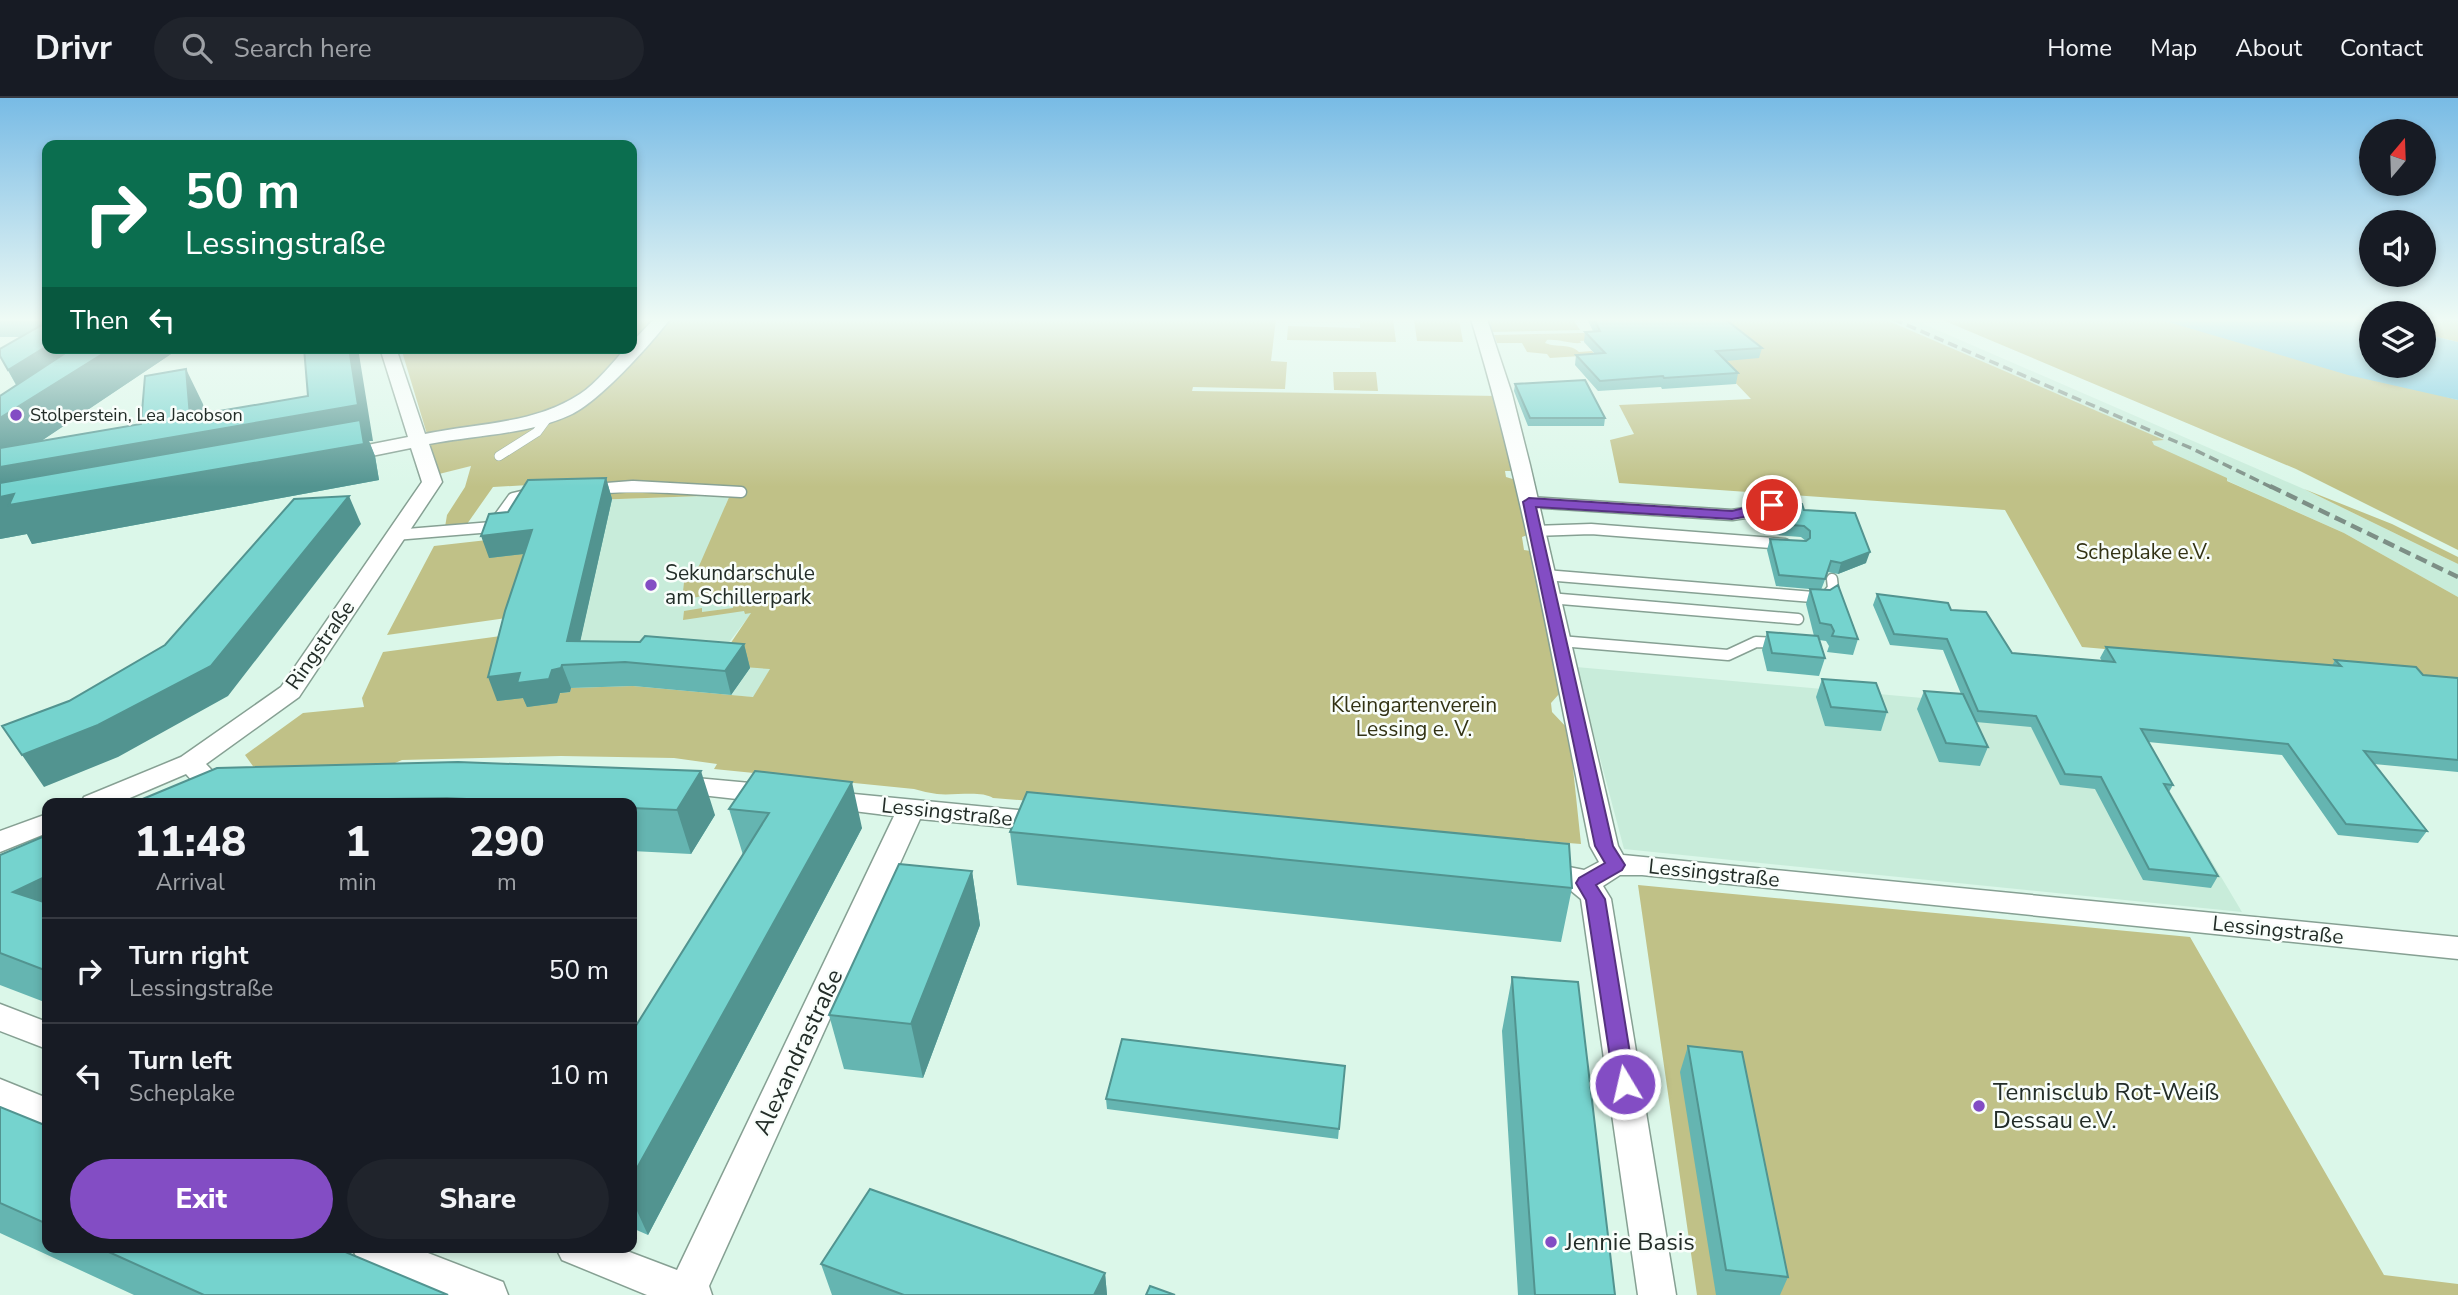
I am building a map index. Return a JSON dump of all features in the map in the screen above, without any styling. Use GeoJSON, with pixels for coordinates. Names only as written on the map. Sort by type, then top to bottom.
{"type":"FeatureCollection","features":[{"type":"Feature","properties":{"kind":"street","name":"Ringstraße"},"geometry":{"type":"LineString","coordinates":[[106,798],[190,763],[290,692],[432,482],[397,375]]}},
{"type":"Feature","properties":{"kind":"street"},"geometry":{"type":"LineString","coordinates":[[327,458],[548,417],[580,403],[609,375]]}},
{"type":"Feature","properties":{"kind":"street"},"geometry":{"type":"LineString","coordinates":[[1497,375],[1529,502],[1604,846],[1615,865],[1585,883]]}},
{"type":"Feature","properties":{"kind":"street"},"geometry":{"type":"LineString","coordinates":[[190,763],[205,794],[256,788]]}},
{"type":"Feature","properties":{"kind":"street","name":"Lessingstraße"},"geometry":{"type":"LineString","coordinates":[[650,783],[1079,825]]}},
{"type":"Feature","properties":{"kind":"street","name":"Alexandrastraße"},"geometry":{"type":"LineString","coordinates":[[688,1294],[911,809]]}},
{"type":"Feature","properties":{"kind":"street"},"geometry":{"type":"LineString","coordinates":[[0,842],[42,825]]}},
{"type":"Feature","properties":{"kind":"street","name":"Lessingstraße"},"geometry":{"type":"LineString","coordinates":[[1615,865],[1642,865],[2458,948]]}},
{"type":"Feature","properties":{"kind":"street"},"geometry":{"type":"LineString","coordinates":[[1517,869],[1572,876],[1585,883],[1596,899],[1657,1295]]}},
{"type":"Feature","properties":{"kind":"street"},"geometry":{"type":"LineString","coordinates":[[0,1017],[42,1034]]}},
{"type":"Feature","properties":{"kind":"street"},"geometry":{"type":"LineString","coordinates":[[0,1093],[42,1112]]}},
{"type":"Feature","properties":{"kind":"street"},"geometry":{"type":"LineString","coordinates":[[384,1253],[489,1295]]}},
{"type":"Feature","properties":{"kind":"street"},"geometry":{"type":"LineString","coordinates":[[587,1253],[688,1294]]}},
{"type":"Feature","properties":{"kind":"lane"},"geometry":{"type":"LineString","coordinates":[[499,456],[537,432],[548,417]]}},
{"type":"Feature","properties":{"kind":"lane"},"geometry":{"type":"LineString","coordinates":[[588,489],[633,486],[741,492]]}},
{"type":"Feature","properties":{"kind":"lane"},"geometry":{"type":"LineString","coordinates":[[395,535],[492,527],[513,498],[541,492]]}},
{"type":"Feature","properties":{"kind":"lane"},"geometry":{"type":"LineString","coordinates":[[1529,502],[1732,515],[1758,511],[1772,505]]}},
{"type":"Feature","properties":{"kind":"lane"},"geometry":{"type":"LineString","coordinates":[[1534,531],[1591,529],[1800,545]]}},
{"type":"Feature","properties":{"kind":"lane"},"geometry":{"type":"LineString","coordinates":[[1545,575],[1825,598],[1833,588],[1832,579]]}},
{"type":"Feature","properties":{"kind":"lane"},"geometry":{"type":"LineString","coordinates":[[1549,598],[1798,619]]}},
{"type":"Feature","properties":{"kind":"lane"},"geometry":{"type":"LineString","coordinates":[[1560,641],[1728,655],[1756,642],[1793,644]]}},
{"type":"Feature","properties":{"kind":"shaded area"},"geometry":{"type":"Polygon","coordinates":[[[1992,375],[2041,375],[2306,490],[2458,564],[2458,597],[2344,533],[1992,375]]]}},
{"type":"Feature","properties":{"kind":"shaded area","name":"Sekundarschule am Schillerpark"},"geometry":{"type":"Polygon","coordinates":[[[843,494],[727,645],[794,650],[763,698],[633,686],[571,688],[557,703],[527,707],[489,558],[536,502],[730,495],[725,506],[843,494]]]}},
{"type":"Feature","properties":{"kind":"shaded area"},"geometry":{"type":"Polygon","coordinates":[[[1576,667],[2125,716],[2242,912],[1624,849],[1576,667]]]}},
{"type":"Feature","properties":{"kind":"green space","name":"Kleingartenverein Lessing e. V."},"geometry":{"type":"Polygon","coordinates":[[[409,375],[1286,375],[1285,389],[1193,387],[1192,391],[1498,396],[1515,471],[1505,471],[1506,477],[1516,480],[1527,535],[1522,537],[1524,550],[1531,551],[1559,694],[1551,703],[1552,712],[1569,730],[1581,844],[993,798],[981,794],[937,794],[914,789],[714,769],[717,764],[674,758],[561,756],[402,760],[372,773],[255,769],[245,755],[303,713],[364,707],[362,698],[383,652],[515,634],[529,697],[570,692],[571,688],[633,686],[753,697],[770,669],[716,665],[751,613],[745,614],[744,611],[683,620],[684,611],[733,608],[734,590],[682,600],[685,574],[699,566],[730,495],[536,502],[545,484],[493,487],[467,524],[445,527],[447,515],[465,487],[471,466],[439,474],[409,375]]]}},
{"type":"Feature","properties":{"kind":"green space"},"geometry":{"type":"Polygon","coordinates":[[[1333,375],[1376,375],[1378,391],[1334,390],[1333,375]]]}},
{"type":"Feature","properties":{"kind":"green space","name":"Scheplake e.V."},"geometry":{"type":"Polygon","coordinates":[[[1729,375],[2013,375],[2164,440],[2152,441],[2154,445],[2227,478],[2227,481],[2344,533],[2458,597],[2458,680],[2082,647],[2005,510],[1619,483],[1610,440],[1634,434],[1619,405],[1751,399],[1729,375]]]}},
{"type":"Feature","properties":{"kind":"green space"},"geometry":{"type":"Polygon","coordinates":[[[2073,375],[2359,375],[2359,378],[2377,378],[2458,400],[2458,550],[2296,469],[2073,375]]]}},
{"type":"Feature","properties":{"kind":"green space"},"geometry":{"type":"Polygon","coordinates":[[[2304,489],[2392,524],[2458,557],[2458,564],[2304,489]]]}},
{"type":"Feature","properties":{"kind":"green space"},"geometry":{"type":"Polygon","coordinates":[[[496,539],[540,552],[520,616],[387,635],[434,546],[496,539]]]}},
{"type":"Feature","properties":{"kind":"green space","name":"Tennisclub Rot-Weiß Dessau e.V."},"geometry":{"type":"Polygon","coordinates":[[[1638,885],[2190,937],[2384,1275],[2458,1284],[2458,1295],[1697,1295],[1638,885]]]}},
{"type":"Feature","properties":{"kind":"water"},"geometry":{"type":"Polygon","coordinates":[[[2436,375],[2458,375],[2458,400],[2361,378],[2436,378],[2436,375]]]}},
{"type":"Feature","properties":{"kind":"building"},"geometry":{"type":"Polygon","coordinates":[[[32,375],[69,375],[0,418],[0,396],[32,375]]]}},
{"type":"Feature","properties":{"kind":"building"},"geometry":{"type":"Polygon","coordinates":[[[186,375],[190,416],[308,396],[306,375],[353,375],[358,405],[0,467],[0,448],[141,424],[145,376],[186,375]]]}},
{"type":"Feature","properties":{"kind":"building"},"geometry":{"type":"Polygon","coordinates":[[[1594,375],[1710,375],[1663,376],[1600,381],[1594,375]]]}},
{"type":"Feature","properties":{"kind":"building"},"geometry":{"type":"Polygon","coordinates":[[[1585,380],[1605,418],[1530,418],[1515,384],[1585,380]]]}},
{"type":"Feature","properties":{"kind":"building"},"geometry":{"type":"Polygon","coordinates":[[[360,420],[364,444],[9,505],[14,494],[0,497],[0,483],[360,420]]]}},
{"type":"Feature","properties":{"kind":"building"},"geometry":{"type":"Polygon","coordinates":[[[606,478],[567,641],[640,642],[645,636],[744,644],[725,671],[625,662],[562,665],[561,668],[552,670],[549,679],[517,683],[520,673],[488,677],[505,611],[532,530],[481,536],[489,514],[508,512],[528,480],[606,478]]]}},
{"type":"Feature","properties":{"kind":"building"},"geometry":{"type":"Polygon","coordinates":[[[349,496],[211,666],[98,725],[22,755],[2,726],[69,701],[165,645],[294,499],[349,496]]]}},
{"type":"Feature","properties":{"kind":"building"},"geometry":{"type":"Polygon","coordinates":[[[1773,504],[1802,504],[1804,510],[1855,513],[1870,552],[1841,563],[1831,561],[1825,579],[1779,575],[1770,539],[1806,541],[1810,538],[1810,531],[1804,526],[1766,523],[1763,514],[1778,515],[1773,504]]]}},
{"type":"Feature","properties":{"kind":"building"},"geometry":{"type":"Polygon","coordinates":[[[1838,585],[1858,639],[1832,636],[1834,631],[1831,625],[1820,623],[1810,589],[1830,590],[1838,585]]]}},
{"type":"Feature","properties":{"kind":"building"},"geometry":{"type":"Polygon","coordinates":[[[1877,594],[1948,603],[1951,610],[1986,612],[2012,653],[2115,662],[2106,647],[2341,666],[2335,660],[2416,667],[2423,675],[2458,678],[2458,760],[2364,751],[2427,831],[2346,824],[2288,744],[2141,729],[2173,785],[2164,784],[2218,876],[2149,869],[2101,777],[2065,774],[2036,716],[1978,711],[1947,639],[1894,634],[1877,594]]]}},
{"type":"Feature","properties":{"kind":"building"},"geometry":{"type":"Polygon","coordinates":[[[1767,632],[1818,636],[1825,658],[1772,653],[1767,632]]]}},
{"type":"Feature","properties":{"kind":"building"},"geometry":{"type":"Polygon","coordinates":[[[1822,679],[1876,683],[1887,712],[1831,707],[1822,679]]]}},
{"type":"Feature","properties":{"kind":"building"},"geometry":{"type":"Polygon","coordinates":[[[1924,691],[1963,694],[1988,747],[1946,743],[1924,691]]]}},
{"type":"Feature","properties":{"kind":"building"},"geometry":{"type":"Polygon","coordinates":[[[458,762],[701,771],[677,810],[637,808],[637,798],[145,798],[217,768],[458,762]]]}},
{"type":"Feature","properties":{"kind":"building"},"geometry":{"type":"Polygon","coordinates":[[[755,771],[852,782],[637,1168],[637,1024],[769,813],[729,809],[755,771]]]}},
{"type":"Feature","properties":{"kind":"building"},"geometry":{"type":"Polygon","coordinates":[[[1027,792],[1569,844],[1572,888],[1010,832],[1027,792]]]}},
{"type":"Feature","properties":{"kind":"building"},"geometry":{"type":"Polygon","coordinates":[[[42,837],[42,878],[13,892],[42,901],[42,969],[0,953],[0,855],[42,837]]]}},
{"type":"Feature","properties":{"kind":"building"},"geometry":{"type":"Polygon","coordinates":[[[899,864],[972,871],[911,1024],[829,1015],[899,864]]]}},
{"type":"Feature","properties":{"kind":"building"},"geometry":{"type":"Polygon","coordinates":[[[1512,977],[1578,982],[1615,1295],[1535,1295],[1512,977]]]}},
{"type":"Feature","properties":{"kind":"building"},"geometry":{"type":"Polygon","coordinates":[[[1122,1039],[1345,1066],[1339,1129],[1106,1099],[1122,1039]]]}},
{"type":"Feature","properties":{"kind":"building"},"geometry":{"type":"Polygon","coordinates":[[[1688,1046],[1742,1052],[1788,1277],[1726,1270],[1688,1046]]]}},
{"type":"Feature","properties":{"kind":"building"},"geometry":{"type":"Polygon","coordinates":[[[0,1107],[42,1124],[42,1222],[0,1203],[0,1107]]]}},
{"type":"Feature","properties":{"kind":"building"},"geometry":{"type":"Polygon","coordinates":[[[870,1189],[1105,1273],[1094,1295],[904,1295],[821,1264],[870,1189]]]}},
{"type":"Feature","properties":{"kind":"building"},"geometry":{"type":"Polygon","coordinates":[[[111,1253],[348,1253],[448,1295],[204,1295],[111,1253]]]}},
{"type":"Feature","properties":{"kind":"building"},"geometry":{"type":"Polygon","coordinates":[[[1150,1286],[1175,1295],[1146,1295],[1150,1286]]]}},
{"type":"Feature","properties":{"kind":"railway"},"geometry":{"type":"LineString","coordinates":[[2022,375],[2193,449],[2273,488]]}},
{"type":"Feature","properties":{"kind":"railway"},"geometry":{"type":"LineString","coordinates":[[2270,486],[2458,577]]}},
{"type":"Feature","properties":{"kind":"place","name":"Stolperstein, Lea Jacobson"},"geometry":{"type":"Point","coordinates":[16,415]}},
{"type":"Feature","properties":{"kind":"place","name":"Sekundarschule am Schillerpark"},"geometry":{"type":"Point","coordinates":[651,585]}},
{"type":"Feature","properties":{"kind":"place","name":"Tennisclub Rot-Weiß Dessau e.V."},"geometry":{"type":"Point","coordinates":[1979,1106]}},
{"type":"Feature","properties":{"kind":"place","name":"Jennie Basis"},"geometry":{"type":"Point","coordinates":[1551,1242]}},
{"type":"Feature","properties":{"kind":"route"},"geometry":{"type":"LineString","coordinates":[[1625,1084],[1596,899],[1585,883],[1615,865],[1604,846],[1529,502],[1732,515],[1758,511],[1772,505]]}}]}
